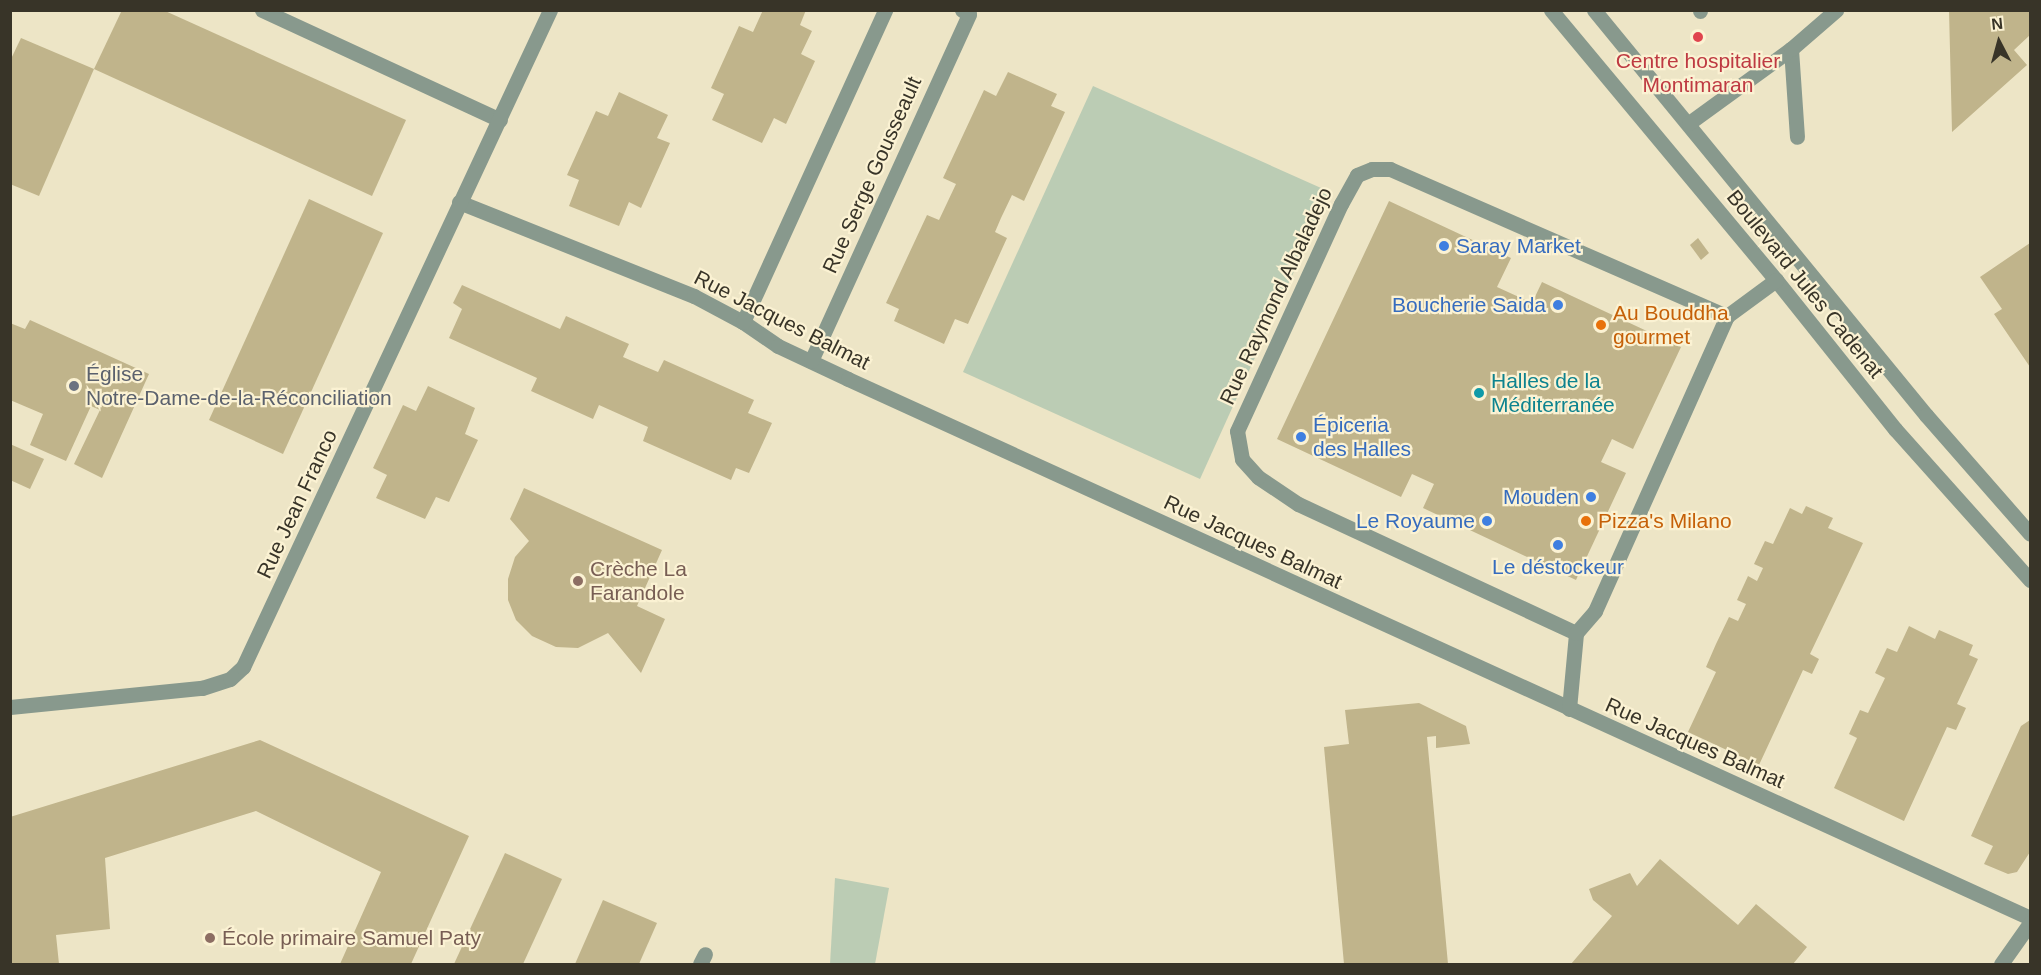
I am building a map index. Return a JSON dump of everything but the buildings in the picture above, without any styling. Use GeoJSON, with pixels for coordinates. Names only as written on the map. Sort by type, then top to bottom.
{"type":"FeatureCollection","features":[{"type":"Feature","properties":{"kind":"street"},"geometry":{"type":"LineString","coordinates":[[262,10],[500,120]]}},
{"type":"Feature","properties":{"kind":"street","name":"Rue Jean Franco"},"geometry":{"type":"LineString","coordinates":[[10,706],[202,688],[230,679],[243,667],[550,10]]}},
{"type":"Feature","properties":{"kind":"street"},"geometry":{"type":"LineString","coordinates":[[743,322],[885,10]]}},
{"type":"Feature","properties":{"kind":"street","name":"Rue Serge Gousseault"},"geometry":{"type":"LineString","coordinates":[[811,361],[969,14],[962,10]]}},
{"type":"Feature","properties":{"kind":"street","name":"Boulevard Jules Cadenat"},"geometry":{"type":"LineString","coordinates":[[1551,10],[1776,280],[1894,429],[2031,580]]}},
{"type":"Feature","properties":{"kind":"street","name":"Boulevard Jules Cadenat"},"geometry":{"type":"LineString","coordinates":[[1593,10],[1689,123],[1926,415],[2031,534]]}},
{"type":"Feature","properties":{"kind":"street"},"geometry":{"type":"LineString","coordinates":[[1689,123],[1791,49],[1836,10]]}},
{"type":"Feature","properties":{"kind":"street"},"geometry":{"type":"LineString","coordinates":[[1791,49],[1797,137]]}},
{"type":"Feature","properties":{"kind":"street","name":"Rue Raymond Albaladejo"},"geometry":{"type":"LineString","coordinates":[[1576,633],[1298,504],[1258,477],[1242,459],[1237,431],[1341,204],[1357,175],[1372,169],[1390,169],[1727,316]]}},
{"type":"Feature","properties":{"kind":"street","name":"Rue Jacques Balmat"},"geometry":{"type":"LineString","coordinates":[[459,202],[694,296],[743,322],[778,346],[2031,921]]}},
{"type":"Feature","properties":{"kind":"street"},"geometry":{"type":"LineString","coordinates":[[1569,709],[1576,633],[1600,601],[1727,316],[1776,280]]}},
{"type":"Feature","properties":{"kind":"street"},"geometry":{"type":"LineString","coordinates":[[2001,964],[2031,921]]}},
{"type":"Feature","properties":{"kind":"green space"},"geometry":{"type":"Polygon","coordinates":[[[1093,86],[1330,192],[1200,479],[963,372],[1093,86]]]}},
{"type":"Feature","properties":{"kind":"green space"},"geometry":{"type":"Polygon","coordinates":[[[835,878],[889,888],[875,964],[830,964],[835,878]]]}},
{"type":"Feature","properties":{"kind":"place","name":"Centre hospitalier Montimaran"},"geometry":{"type":"Point","coordinates":[1698,37]}},
{"type":"Feature","properties":{"kind":"place","name":"Saray Market"},"geometry":{"type":"Point","coordinates":[1444,246]}},
{"type":"Feature","properties":{"kind":"place","name":"Boucherie Saida"},"geometry":{"type":"Point","coordinates":[1558,305]}},
{"type":"Feature","properties":{"kind":"place","name":"Au Bouddha gourmet"},"geometry":{"type":"Point","coordinates":[1601,325]}},
{"type":"Feature","properties":{"kind":"place","name":"Église Notre-Dame-de-la-Réconciliation"},"geometry":{"type":"Point","coordinates":[74,386]}},
{"type":"Feature","properties":{"kind":"place","name":"Halles de la Méditerranée"},"geometry":{"type":"Point","coordinates":[1479,393]}},
{"type":"Feature","properties":{"kind":"place","name":"Épiceria des Halles"},"geometry":{"type":"Point","coordinates":[1301,437]}},
{"type":"Feature","properties":{"kind":"place","name":"Mouden"},"geometry":{"type":"Point","coordinates":[1591,497]}},
{"type":"Feature","properties":{"kind":"place","name":"Le Royaume"},"geometry":{"type":"Point","coordinates":[1487,521]}},
{"type":"Feature","properties":{"kind":"place","name":"Pizza's Milano"},"geometry":{"type":"Point","coordinates":[1586,521]}},
{"type":"Feature","properties":{"kind":"place","name":"Le déstockeur"},"geometry":{"type":"Point","coordinates":[1558,545]}},
{"type":"Feature","properties":{"kind":"place","name":"Crèche La Farandole"},"geometry":{"type":"Point","coordinates":[578,581]}},
{"type":"Feature","properties":{"kind":"place","name":"École primaire Samuel Paty"},"geometry":{"type":"Point","coordinates":[210,938]}}]}
